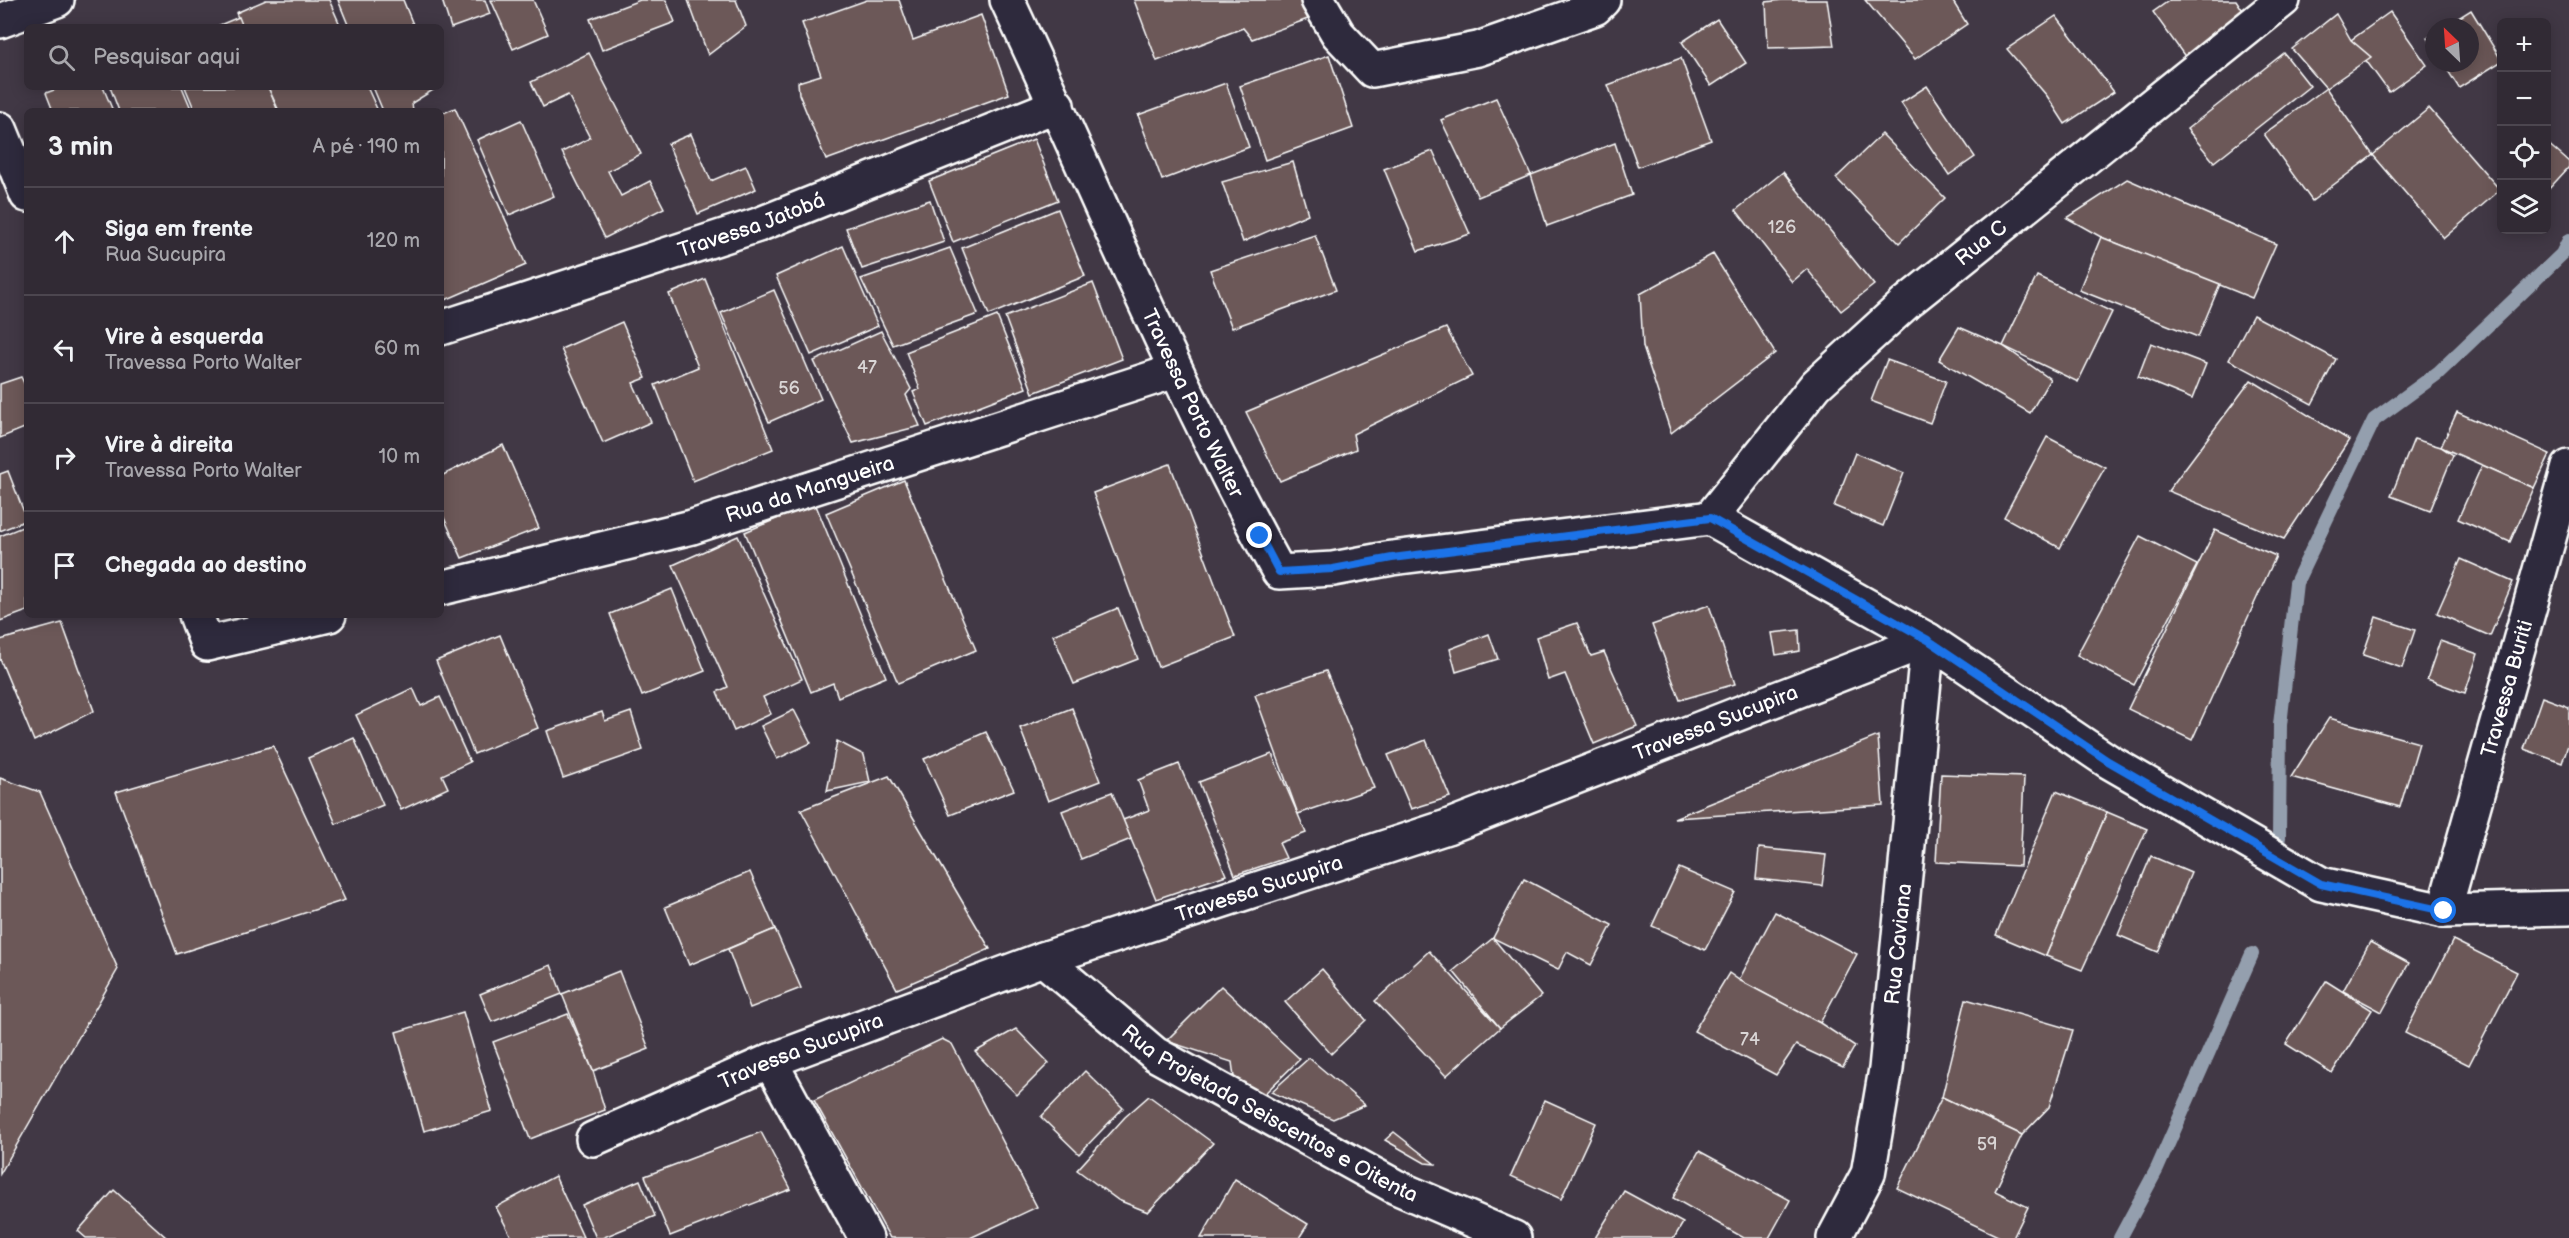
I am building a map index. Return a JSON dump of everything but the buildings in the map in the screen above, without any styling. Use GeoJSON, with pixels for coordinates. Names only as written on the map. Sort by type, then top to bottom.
{"type":"FeatureCollection","features":[{"type":"Feature","properties":{"kind":"street"},"geometry":{"type":"LineString","coordinates":[[0,21],[57,0]]}},
{"type":"Feature","properties":{"kind":"street","name":"Travessa Porto Walter"},"geometry":{"type":"LineString","coordinates":[[1007,0],[1057,105],[1175,371],[1279,572],[1333,569],[1392,558],[1710,518]]}},
{"type":"Feature","properties":{"kind":"street"},"geometry":{"type":"LineString","coordinates":[[1318,0],[1338,34],[1372,70],[1478,49],[1594,8],[1603,0]]}},
{"type":"Feature","properties":{"kind":"street","name":"Rua C"},"geometry":{"type":"LineString","coordinates":[[1710,518],[1816,385],[1906,302],[2283,0]]}},
{"type":"Feature","properties":{"kind":"street","name":"Travessa Jatobá"},"geometry":{"type":"LineString","coordinates":[[444,327],[758,225],[1057,105]]}},
{"type":"Feature","properties":{"kind":"street"},"geometry":{"type":"LineString","coordinates":[[0,129],[24,188]]}},
{"type":"Feature","properties":{"kind":"street","name":"Rua da Mangueira"},"geometry":{"type":"LineString","coordinates":[[444,587],[692,527],[1175,371]]}},
{"type":"Feature","properties":{"kind":"street","name":"Travessa Buriti"},"geometry":{"type":"LineString","coordinates":[[2444,911],[2569,467]]}},
{"type":"Feature","properties":{"kind":"street"},"geometry":{"type":"LineString","coordinates":[[1710,518],[1928,640],[2108,761],[2321,884],[2444,911],[2569,908]]}},
{"type":"Feature","properties":{"kind":"street"},"geometry":{"type":"LineString","coordinates":[[197,618],[207,645],[317,618]]}},
{"type":"Feature","properties":{"kind":"street","name":"Travessa Sucupira"},"geometry":{"type":"LineString","coordinates":[[593,1139],[770,1061],[1043,959],[1448,827],[1928,640]]}},
{"type":"Feature","properties":{"kind":"street","name":"Rua Caviana"},"geometry":{"type":"LineString","coordinates":[[1834,1238],[1868,1174],[1886,1069],[1928,640]]}},
{"type":"Feature","properties":{"kind":"street","name":"Rua Projetada Seiscentos e Oitenta"},"geometry":{"type":"LineString","coordinates":[[1043,959],[1155,1054],[1281,1126],[1396,1187],[1514,1238]]}},
{"type":"Feature","properties":{"kind":"street"},"geometry":{"type":"LineString","coordinates":[[770,1061],[866,1238]]}},
{"type":"Feature","properties":{"kind":"waterway"},"geometry":{"type":"LineString","coordinates":[[2279,838],[2280,725],[2296,583],[2374,420],[2438,373],[2562,254],[2569,240]]}},
{"type":"Feature","properties":{"kind":"waterway"},"geometry":{"type":"LineString","coordinates":[[2120,1238],[2157,1169],[2252,954]]}},
{"type":"Feature","properties":{"kind":"route"},"geometry":{"type":"LineString","coordinates":[[1260,536],[1279,572],[1333,569],[1392,558],[1710,518],[1928,640],[2108,761],[2321,884],[2444,911]]}}]}
